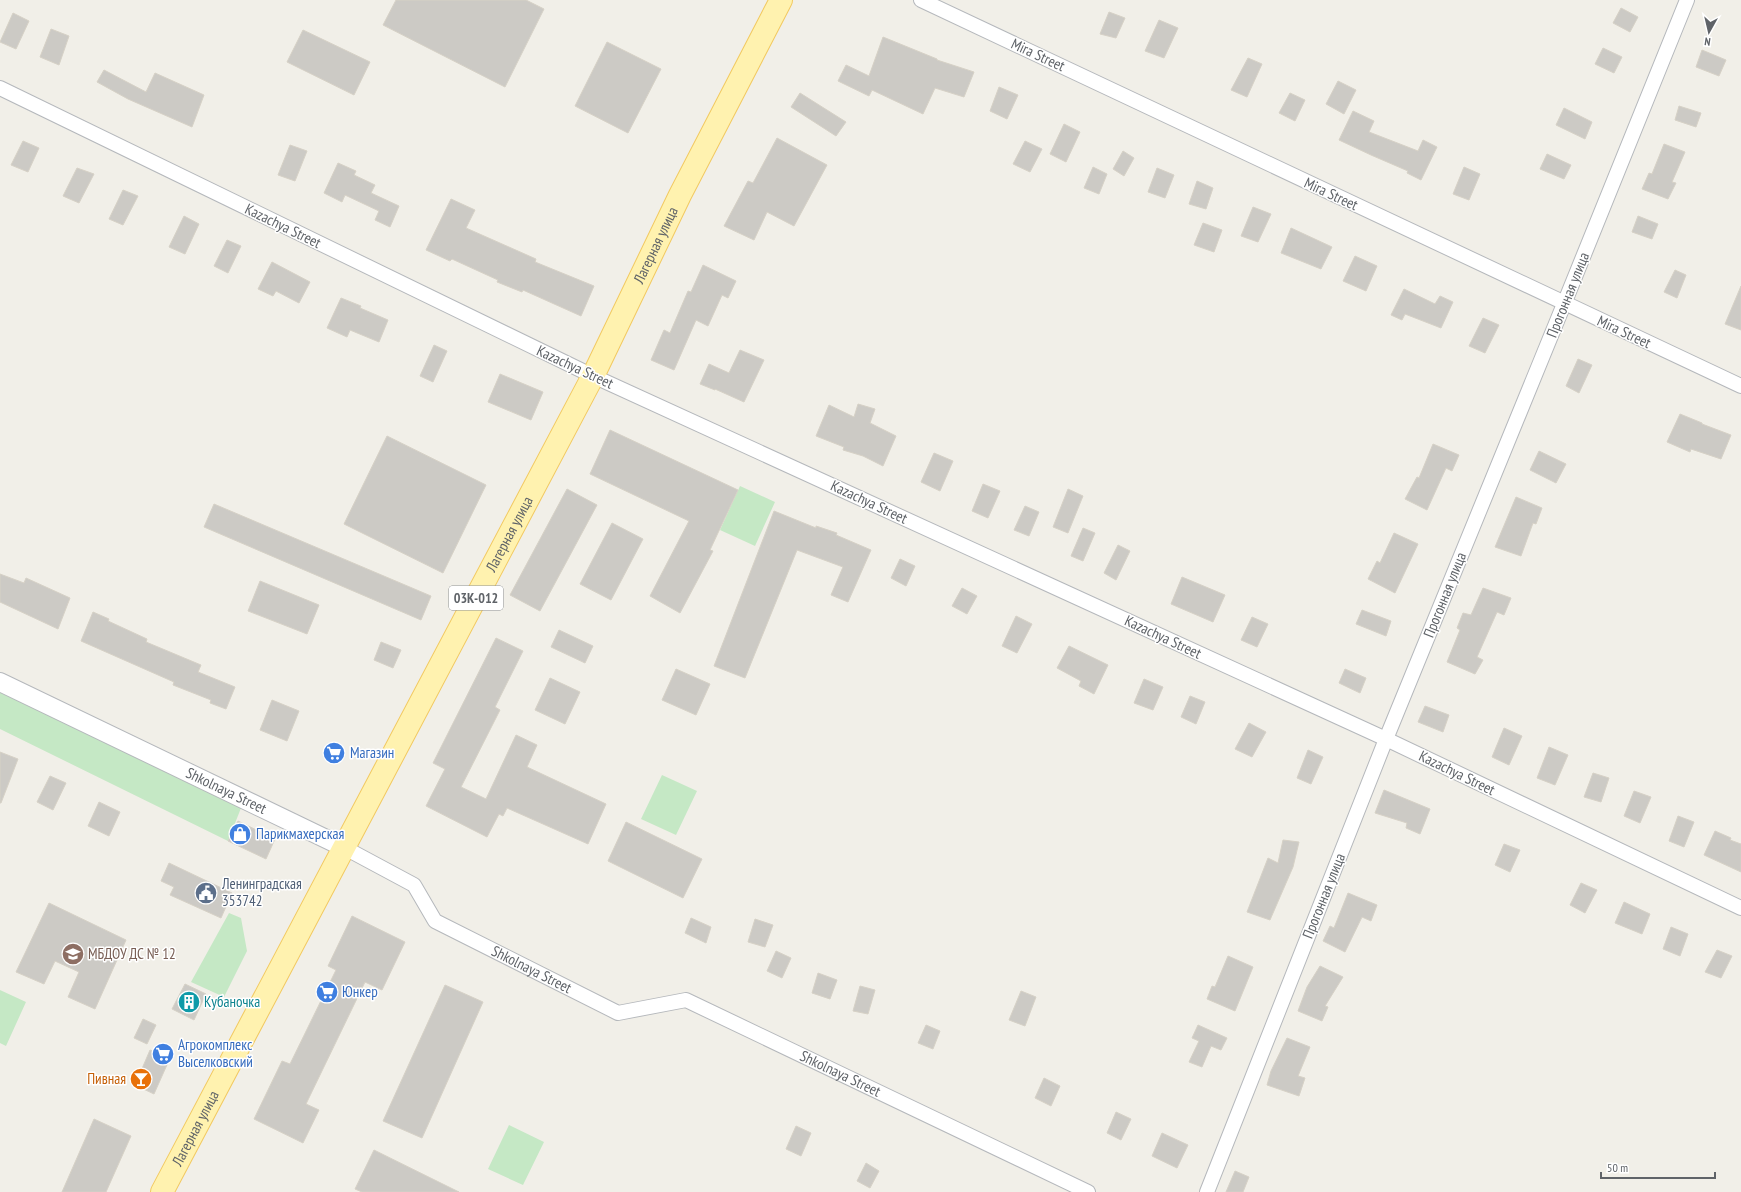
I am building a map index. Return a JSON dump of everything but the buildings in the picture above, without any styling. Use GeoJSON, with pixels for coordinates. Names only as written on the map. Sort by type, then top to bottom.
{"type":"FeatureCollection","features":[{"type":"Feature","properties":{"kind":"main road","name":"Лагерная улица"},"geometry":{"type":"LineString","coordinates":[[162,1192],[593,376],[680,196],[781,0]]}},
{"type":"Feature","properties":{"kind":"street","name":"Mira Street"},"geometry":{"type":"LineString","coordinates":[[921,0],[1741,386]]}},
{"type":"Feature","properties":{"kind":"street","name":"Прогонная улица"},"geometry":{"type":"LineString","coordinates":[[1207,1192],[1386,739],[1687,0]]}},
{"type":"Feature","properties":{"kind":"street","name":"Kazachya Street"},"geometry":{"type":"LineString","coordinates":[[0,88],[593,376],[1386,739],[1741,908]]}},
{"type":"Feature","properties":{"kind":"street","name":"Shkolnaya Street"},"geometry":{"type":"LineString","coordinates":[[0,682],[345,848],[414,885],[435,921],[618,1013],[686,1000],[1088,1192]]}},
{"type":"Feature","properties":{"kind":"green space"},"geometry":{"type":"Polygon","coordinates":[[[740,486],[775,502],[755,546],[720,530],[740,486]]]}},
{"type":"Feature","properties":{"kind":"green space"},"geometry":{"type":"Polygon","coordinates":[[[0,692],[241,808],[228,841],[0,729],[0,692]]]}},
{"type":"Feature","properties":{"kind":"green space"},"geometry":{"type":"Polygon","coordinates":[[[662,775],[697,791],[676,835],[641,819],[662,775]]]}},
{"type":"Feature","properties":{"kind":"green space"},"geometry":{"type":"Polygon","coordinates":[[[229,913],[241,918],[247,951],[224,997],[191,982],[229,913]]]}},
{"type":"Feature","properties":{"kind":"green space"},"geometry":{"type":"Polygon","coordinates":[[[0,990],[26,1002],[6,1046],[0,1043],[0,990]]]}},
{"type":"Feature","properties":{"kind":"green space"},"geometry":{"type":"Polygon","coordinates":[[[509,1125],[544,1142],[523,1185],[488,1169],[509,1125]]]}},
{"type":"Feature","properties":{"kind":"place","name":"Магазин"},"geometry":{"type":"Point","coordinates":[334,753]}},
{"type":"Feature","properties":{"kind":"place","name":"Парикмахерская"},"geometry":{"type":"Point","coordinates":[240,834]}},
{"type":"Feature","properties":{"kind":"place","name":"Ленинградская 353742"},"geometry":{"type":"Point","coordinates":[206,893]}},
{"type":"Feature","properties":{"kind":"place","name":"МБДОУ ДС № 12"},"geometry":{"type":"Point","coordinates":[73,954]}},
{"type":"Feature","properties":{"kind":"place","name":"Юнкер"},"geometry":{"type":"Point","coordinates":[327,992]}},
{"type":"Feature","properties":{"kind":"place","name":"Кубаночка"},"geometry":{"type":"Point","coordinates":[189,1002]}},
{"type":"Feature","properties":{"kind":"place","name":"Агрокомплекс Выселковский"},"geometry":{"type":"Point","coordinates":[163,1054]}},
{"type":"Feature","properties":{"kind":"place","name":"Пивная"},"geometry":{"type":"Point","coordinates":[141,1079]}}]}
